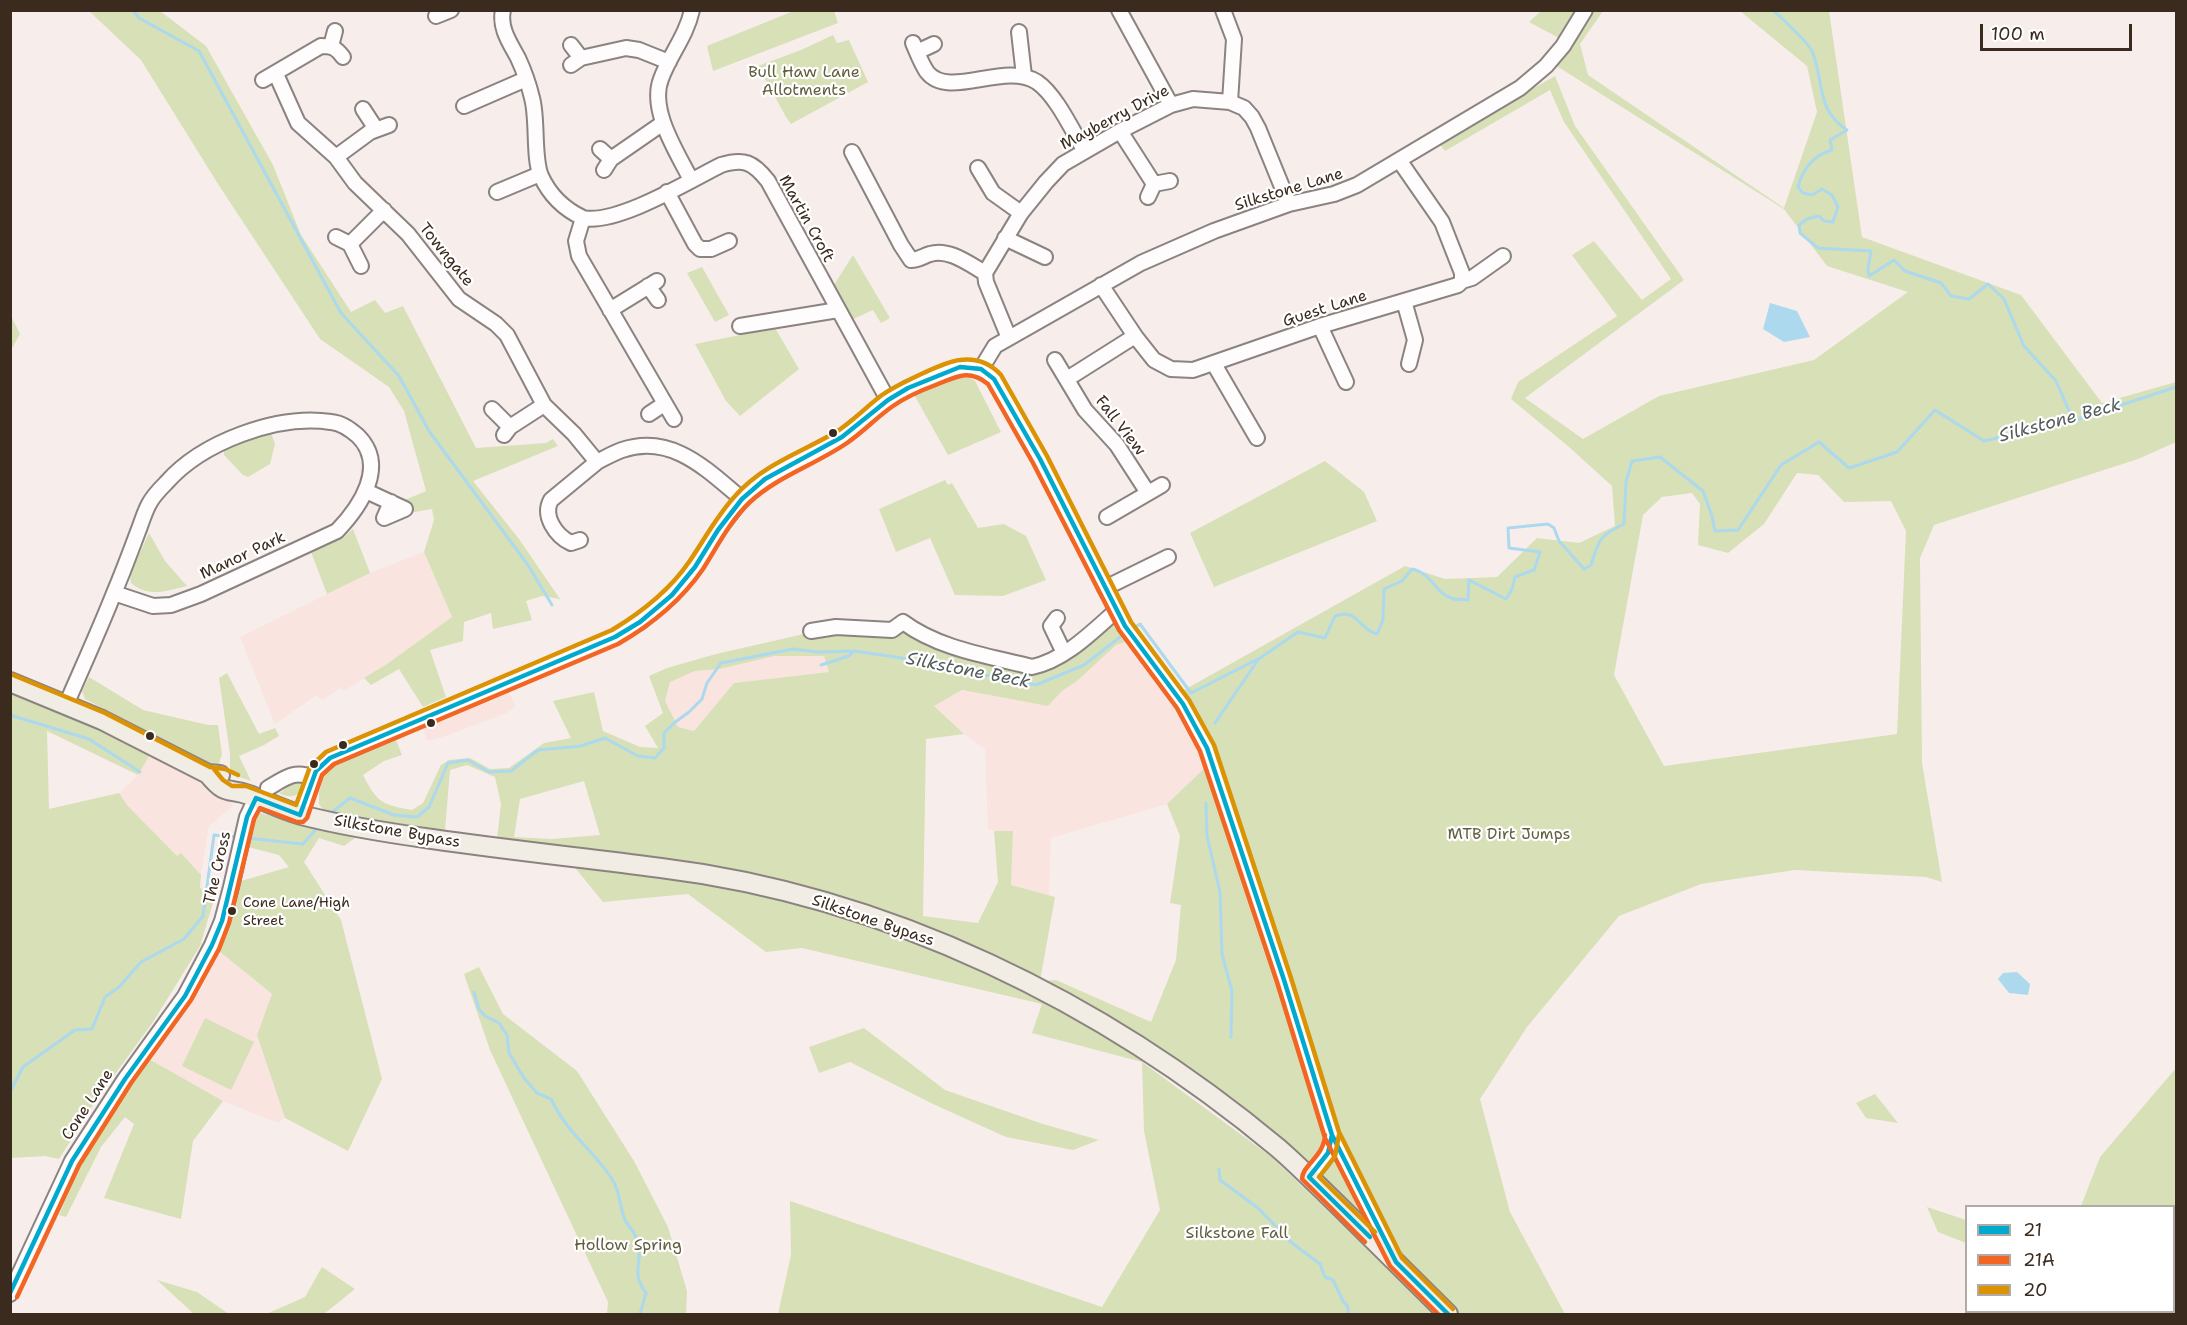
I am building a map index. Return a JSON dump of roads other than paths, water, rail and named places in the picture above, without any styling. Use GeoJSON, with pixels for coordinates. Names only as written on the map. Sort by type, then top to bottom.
{"type":"FeatureCollection","features":[{"type":"Feature","properties":{"kind":"highway","name":"Silkstone Bypass"},"geometry":{"type":"LineString","coordinates":[[10,682],[138,738],[208,774],[223,776],[265,790],[300,815],[367,829],[520,851],[671,869],[770,888],[848,909],[915,932],[1024,980],[1091,1016],[1167,1064],[1279,1149],[1448,1314]]}},
{"type":"Feature","properties":{"kind":"street"},"geometry":{"type":"LineString","coordinates":[[503,10],[502,23],[507,39],[533,100],[540,174],[550,192],[566,210],[583,218],[576,242],[579,256],[674,419]]}},
{"type":"Feature","properties":{"kind":"street"},"geometry":{"type":"LineString","coordinates":[[691,180],[663,123],[658,94],[660,80],[688,28],[692,10]]}},
{"type":"Feature","properties":{"kind":"street"},"geometry":{"type":"LineString","coordinates":[[1119,10],[1171,105]]}},
{"type":"Feature","properties":{"kind":"street"},"geometry":{"type":"LineString","coordinates":[[1223,10],[1234,39],[1230,102],[1244,108],[1252,117],[1289,204]]}},
{"type":"Feature","properties":{"kind":"street","name":"Silkstone Lane"},"geometry":{"type":"LineString","coordinates":[[981,369],[995,346],[1141,263],[1289,204],[1347,189],[1399,160],[1520,88],[1546,66],[1563,46],[1585,10]]}},
{"type":"Feature","properties":{"kind":"street"},"geometry":{"type":"LineString","coordinates":[[436,16],[454,13]]}},
{"type":"Feature","properties":{"kind":"street"},"geometry":{"type":"LineString","coordinates":[[335,31],[331,46],[337,49],[343,57]]}},
{"type":"Feature","properties":{"kind":"street"},"geometry":{"type":"LineString","coordinates":[[1019,32],[1024,76]]}},
{"type":"Feature","properties":{"kind":"street"},"geometry":{"type":"LineString","coordinates":[[934,44],[915,48],[927,71],[945,83],[1011,74],[1024,76],[1036,82],[1047,91],[1084,150]]}},
{"type":"Feature","properties":{"kind":"street"},"geometry":{"type":"LineString","coordinates":[[571,45],[576,62],[626,48],[639,50],[669,62]]}},
{"type":"Feature","properties":{"kind":"street","name":"Towngate"},"geometry":{"type":"LineString","coordinates":[[331,46],[321,46],[270,77],[298,123],[336,157],[355,183],[408,234],[459,299],[507,335],[544,405],[574,434],[597,462]]}},
{"type":"Feature","properties":{"kind":"street"},"geometry":{"type":"LineString","coordinates":[[464,106],[485,103],[526,79]]}},
{"type":"Feature","properties":{"kind":"street","name":"Mayberry Drive"},"geometry":{"type":"LineString","coordinates":[[986,273],[1021,213],[1063,164],[1120,130],[1171,105],[1193,99],[1230,102]]}},
{"type":"Feature","properties":{"kind":"street"},"geometry":{"type":"LineString","coordinates":[[336,157],[382,127],[363,109]]}},
{"type":"Feature","properties":{"kind":"street"},"geometry":{"type":"LineString","coordinates":[[600,149],[608,165],[663,123]]}},
{"type":"Feature","properties":{"kind":"street"},"geometry":{"type":"LineString","coordinates":[[1120,130],[1154,184]]}},
{"type":"Feature","properties":{"kind":"street"},"geometry":{"type":"LineString","coordinates":[[852,152],[911,260],[918,260],[929,254],[951,255],[986,273],[986,282],[1009,338]]}},
{"type":"Feature","properties":{"kind":"street"},"geometry":{"type":"LineString","coordinates":[[1399,160],[1442,222],[1462,273],[1462,281]]}},
{"type":"Feature","properties":{"kind":"street","name":"Martin Croft"},"geometry":{"type":"LineString","coordinates":[[583,218],[600,219],[627,212],[721,165],[735,161],[743,161],[759,170],[768,181],[888,400]]}},
{"type":"Feature","properties":{"kind":"street"},"geometry":{"type":"LineString","coordinates":[[987,173],[998,198],[1021,213]]}},
{"type":"Feature","properties":{"kind":"street"},"geometry":{"type":"LineString","coordinates":[[497,192],[519,190],[540,174]]}},
{"type":"Feature","properties":{"kind":"street"},"geometry":{"type":"LineString","coordinates":[[1154,184],[1170,181]]}},
{"type":"Feature","properties":{"kind":"street"},"geometry":{"type":"LineString","coordinates":[[1148,197],[1154,184]]}},
{"type":"Feature","properties":{"kind":"street"},"geometry":{"type":"LineString","coordinates":[[667,192],[695,244],[700,249],[711,249],[729,241]]}},
{"type":"Feature","properties":{"kind":"street"},"geometry":{"type":"LineString","coordinates":[[350,244],[384,210]]}},
{"type":"Feature","properties":{"kind":"street"},"geometry":{"type":"LineString","coordinates":[[336,237],[350,244],[361,266]]}},
{"type":"Feature","properties":{"kind":"street"},"geometry":{"type":"LineString","coordinates":[[1005,238],[1045,257]]}},
{"type":"Feature","properties":{"kind":"street","name":"Guest Lane"},"geometry":{"type":"LineString","coordinates":[[1101,285],[1154,360],[1170,369],[1193,370],[1320,326],[1458,285],[1472,278],[1496,256]]}},
{"type":"Feature","properties":{"kind":"street"},"geometry":{"type":"LineString","coordinates":[[610,310],[653,283],[658,300]]}},
{"type":"Feature","properties":{"kind":"street"},"geometry":{"type":"LineString","coordinates":[[1404,301],[1415,340],[1415,356]]}},
{"type":"Feature","properties":{"kind":"street"},"geometry":{"type":"LineString","coordinates":[[748,321],[838,310]]}},
{"type":"Feature","properties":{"kind":"street"},"geometry":{"type":"LineString","coordinates":[[1320,326],[1346,373]]}},
{"type":"Feature","properties":{"kind":"street"},"geometry":{"type":"LineString","coordinates":[[1067,379],[1135,336]]}},
{"type":"Feature","properties":{"kind":"street","name":"Fall View"},"geometry":{"type":"LineString","coordinates":[[1055,360],[1085,410],[1117,445],[1148,493]]}},
{"type":"Feature","properties":{"kind":"street"},"geometry":{"type":"LineString","coordinates":[[1215,364],[1256,428]]}},
{"type":"Feature","properties":{"kind":"street"},"geometry":{"type":"LineString","coordinates":[[300,815],[316,771],[330,758],[615,637],[640,622],[672,595],[695,567],[718,530],[742,499],[765,479],[842,437],[888,400],[926,380],[960,367],[981,369],[994,379],[1029,439],[1125,626],[1183,704],[1207,748],[1284,980],[1332,1136],[1396,1262]]}},
{"type":"Feature","properties":{"kind":"street"},"geometry":{"type":"LineString","coordinates":[[649,414],[664,404]]}},
{"type":"Feature","properties":{"kind":"street"},"geometry":{"type":"LineString","coordinates":[[492,409],[507,431],[544,405]]}},
{"type":"Feature","properties":{"kind":"street","name":"Manor Park"},"geometry":{"type":"LineString","coordinates":[[66,705],[149,504],[161,488],[193,459],[245,433],[303,420],[333,422],[349,428],[363,441],[370,454],[371,472],[366,491],[354,514],[337,531],[201,594],[171,605],[153,606],[114,593]]}},
{"type":"Feature","properties":{"kind":"street"},"geometry":{"type":"LineString","coordinates":[[574,546],[563,539],[552,524],[547,507],[551,500],[597,462],[620,450],[667,448],[694,460],[742,499]]}},
{"type":"Feature","properties":{"kind":"street"},"geometry":{"type":"LineString","coordinates":[[1107,517],[1162,485]]}},
{"type":"Feature","properties":{"kind":"street"},"geometry":{"type":"LineString","coordinates":[[366,491],[391,502]]}},
{"type":"Feature","properties":{"kind":"street"},"geometry":{"type":"LineString","coordinates":[[532,508],[547,507]]}},
{"type":"Feature","properties":{"kind":"street"},"geometry":{"type":"LineString","coordinates":[[1105,588],[1168,557]]}},
{"type":"Feature","properties":{"kind":"street"},"geometry":{"type":"LineString","coordinates":[[812,631],[836,627],[892,630],[902,617],[917,633],[960,648],[1032,667],[1064,653],[1117,610]]}},
{"type":"Feature","properties":{"kind":"street"},"geometry":{"type":"LineString","coordinates":[[1051,625],[1064,653]]}},
{"type":"Feature","properties":{"kind":"street"},"geometry":{"type":"LineString","coordinates":[[265,790],[296,774],[305,774],[313,778]]}},
{"type":"Feature","properties":{"kind":"street","name":"The Cross"},"geometry":{"type":"LineString","coordinates":[[212,945],[222,921],[244,826],[265,790]]}},
{"type":"Feature","properties":{"kind":"street","name":"Cone Lane"},"geometry":{"type":"LineString","coordinates":[[10,1294],[72,1161],[124,1079],[185,996],[212,945]]}},
{"type":"Feature","properties":{"kind":"street"},"geometry":{"type":"LineString","coordinates":[[1308,1177],[1330,1152],[1333,1144],[1332,1136]]}},
{"type":"Feature","properties":{"kind":"water"},"geometry":{"type":"Polygon","coordinates":[[[1770,303],[1797,311],[1810,337],[1784,342],[1763,329],[1770,303]]]}},
{"type":"Feature","properties":{"kind":"water"},"geometry":{"type":"Polygon","coordinates":[[[2017,972],[2030,984],[2028,995],[2009,993],[1998,979],[2003,973],[2017,972]]]}},
{"type":"Feature","properties":{"kind":"waterway"},"geometry":{"type":"LineString","coordinates":[[133,10],[139,18],[199,51],[341,313],[399,376],[429,431],[528,565],[552,605]]}},
{"type":"Feature","properties":{"kind":"waterway"},"geometry":{"type":"LineString","coordinates":[[1773,10],[1810,47],[1816,62],[1825,104],[1837,122],[1847,130],[1830,140],[1832,150],[1814,159],[1802,174],[1798,187],[1803,193],[1812,195],[1822,189],[1832,195],[1838,207],[1833,222],[1824,221],[1819,216],[1807,219],[1799,225],[1800,233],[1818,248],[1871,251],[1869,276],[1894,260],[1905,271],[1941,283],[1951,296],[1969,299],[1988,284],[2004,299],[2024,346],[2056,381],[2073,420]]}},
{"type":"Feature","properties":{"kind":"waterway","name":"Silkstone Beck"},"geometry":{"type":"LineString","coordinates":[[1132,629],[1140,624],[1191,693],[1260,658],[1298,632],[1325,638],[1335,616],[1349,615],[1377,634],[1383,620],[1384,589],[1402,581],[1412,569],[1425,575],[1442,593],[1454,599],[1468,600],[1469,580],[1506,599],[1515,577],[1534,570],[1540,552],[1509,548],[1508,528],[1548,524],[1554,528],[1559,541],[1584,569],[1591,565],[1601,539],[1624,524],[1626,482],[1632,461],[1660,457],[1703,491],[1715,531],[1738,530],[1781,465],[1819,442],[1849,468],[1897,452],[1935,410],[1984,441],[2073,421],[2176,387]]}},
{"type":"Feature","properties":{"kind":"waterway","name":"Silkstone Beck"},"geometry":{"type":"LineString","coordinates":[[331,813],[350,798],[394,815],[417,817],[429,807],[448,763],[468,760],[489,772],[511,771],[538,750],[581,746],[605,738],[638,756],[655,758],[664,748],[664,733],[702,699],[707,683],[721,663],[793,649],[818,652],[854,651],[896,657],[1036,685],[1084,665],[1124,634]]}},
{"type":"Feature","properties":{"kind":"waterway"},"geometry":{"type":"LineString","coordinates":[[821,665],[849,656],[854,651]]}},
{"type":"Feature","properties":{"kind":"waterway"},"geometry":{"type":"LineString","coordinates":[[1215,723],[1258,660]]}},
{"type":"Feature","properties":{"kind":"waterway"},"geometry":{"type":"LineString","coordinates":[[10,715],[89,739],[140,772]]}},
{"type":"Feature","properties":{"kind":"waterway"},"geometry":{"type":"LineString","coordinates":[[1206,803],[1207,836],[1220,892],[1222,954],[1232,991],[1231,1037]]}},
{"type":"Feature","properties":{"kind":"waterway","name":"Silkstone Beck"},"geometry":{"type":"LineString","coordinates":[[247,838],[303,844],[317,828]]}},
{"type":"Feature","properties":{"kind":"waterway","name":"Silkstone Beck"},"geometry":{"type":"LineString","coordinates":[[10,1092],[23,1067],[75,1030],[92,1029],[105,997],[119,987],[141,962],[184,939],[203,916],[214,835],[237,837]]}},
{"type":"Feature","properties":{"kind":"waterway"},"geometry":{"type":"LineString","coordinates":[[474,992],[479,1009],[485,1016],[499,1023],[507,1035],[509,1053],[524,1078],[537,1093],[551,1099],[571,1131],[613,1181],[625,1220],[635,1234],[639,1247],[638,1272],[641,1285],[646,1293],[640,1314]]}},
{"type":"Feature","properties":{"kind":"waterway"},"geometry":{"type":"LineString","coordinates":[[1219,1169],[1220,1180],[1258,1208],[1292,1243],[1320,1264],[1325,1277],[1333,1280],[1348,1307],[1348,1314]]}},
{"type":"Feature","properties":{"kind":"place","name":"Cone Lane/High Street"},"geometry":{"type":"Point","coordinates":[232,911]}},
{"type":"Feature","properties":{"kind":"park label","name":"Bull Haw Lane Allotments"},"geometry":{"type":"Point","coordinates":[804,82]}},
{"type":"Feature","properties":{"kind":"park label","name":"MTB Dirt Jumps"},"geometry":{"type":"Point","coordinates":[1509,835]}},
{"type":"Feature","properties":{"kind":"park label","name":"Silkstone Fall"},"geometry":{"type":"Point","coordinates":[1237,1234]}},
{"type":"Feature","properties":{"kind":"park label","name":"Hollow Spring"},"geometry":{"type":"Point","coordinates":[628,1246]}}]}
